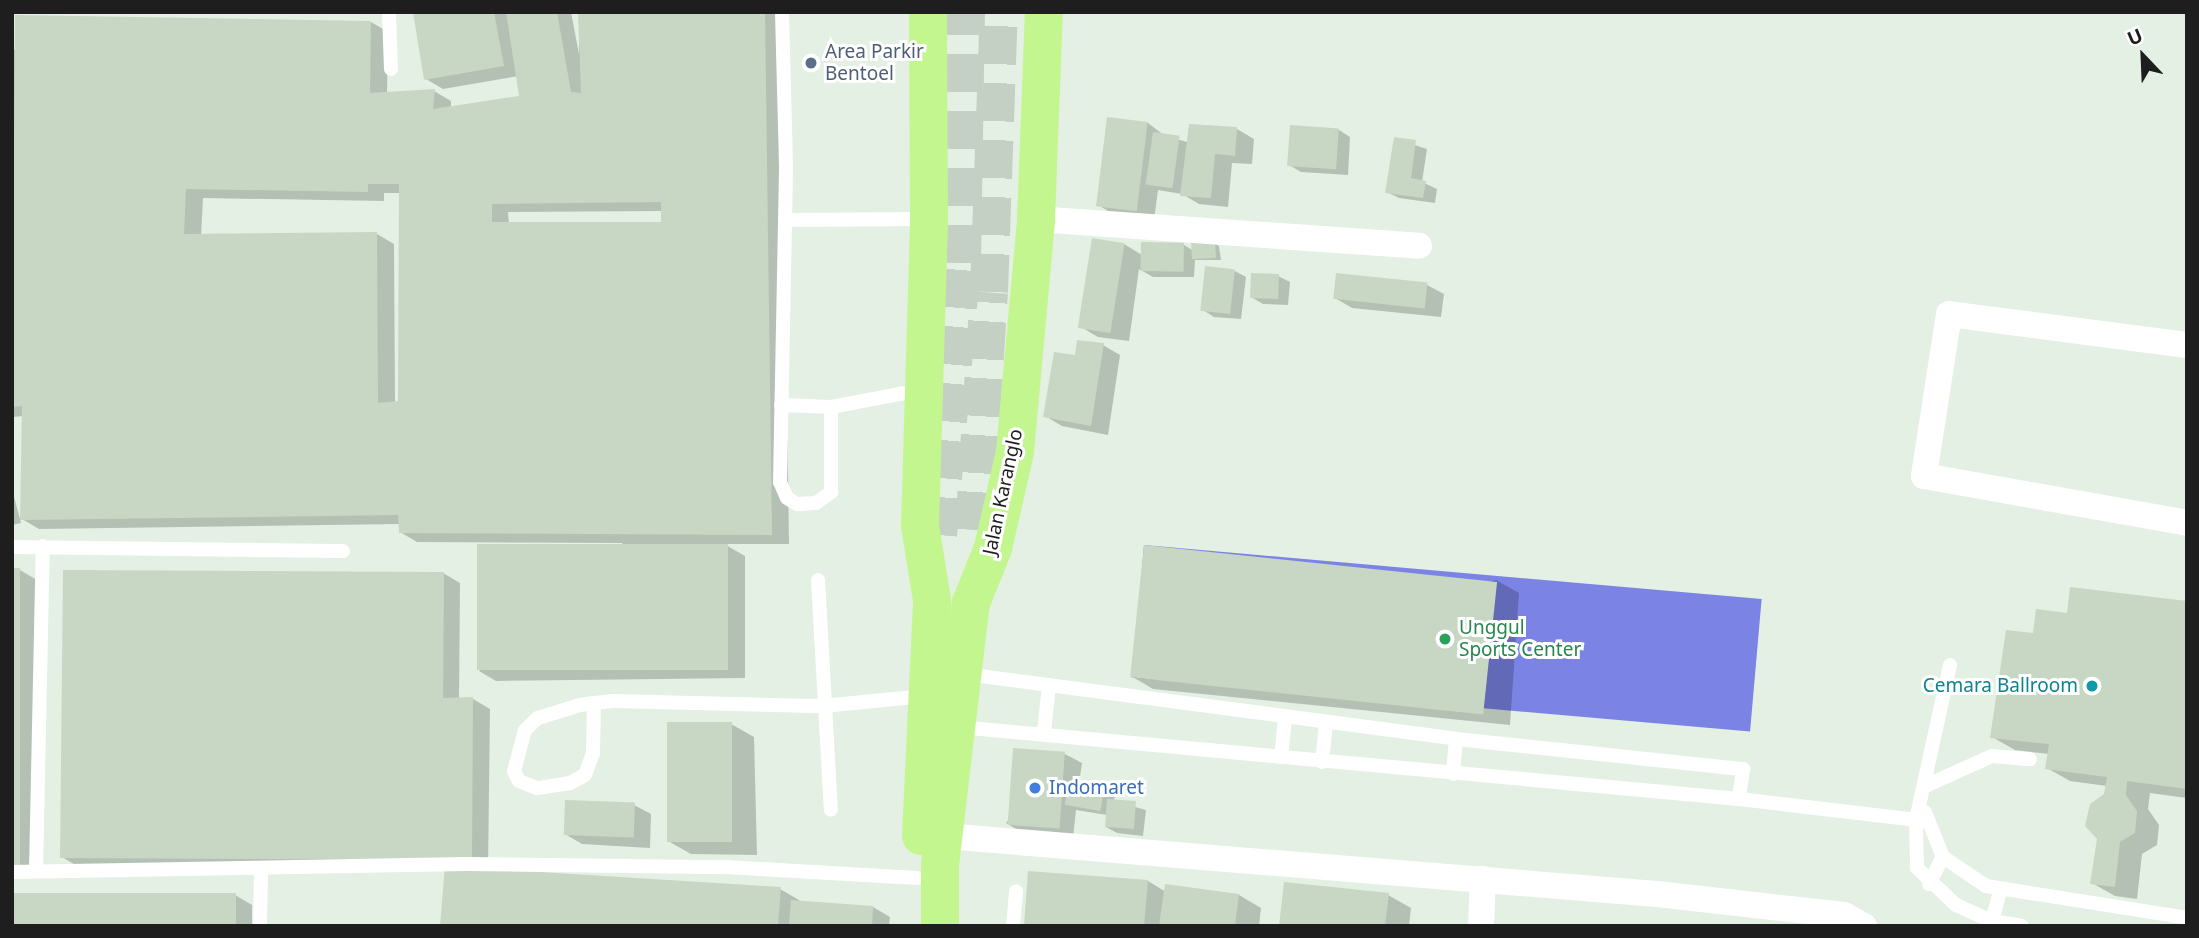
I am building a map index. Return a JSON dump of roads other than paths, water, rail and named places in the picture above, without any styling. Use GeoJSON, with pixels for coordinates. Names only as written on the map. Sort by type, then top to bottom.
{"type":"FeatureCollection","features":[{"type":"Feature","properties":{"kind":"highway"},"geometry":{"type":"LineString","coordinates":[[917,926],[932,600],[920,526],[929,219],[928,12]]}},
{"type":"Feature","properties":{"kind":"highway","name":"Jalan Karanglo"},"geometry":{"type":"LineString","coordinates":[[940,926],[944,836],[971,603],[993,548],[1015,452],[1036,219],[1044,12]]}},
{"type":"Feature","properties":{"kind":"highway"},"geometry":{"type":"LineString","coordinates":[[932,600],[956,532],[971,603]]}},
{"type":"Feature","properties":{"kind":"street"},"geometry":{"type":"LineString","coordinates":[[1036,219],[1419,246]]}},
{"type":"Feature","properties":{"kind":"street"},"geometry":{"type":"LineString","coordinates":[[2187,345],[1949,314],[1924,476],[2187,523]]}},
{"type":"Feature","properties":{"kind":"street"},"geometry":{"type":"LineString","coordinates":[[944,836],[1483,879],[1796,909],[1844,915],[1864,926]]}},
{"type":"Feature","properties":{"kind":"street"},"geometry":{"type":"LineString","coordinates":[[1481,926],[1483,879]]}},
{"type":"Feature","properties":{"kind":"lane"},"geometry":{"type":"LineString","coordinates":[[389,12],[391,69]]}},
{"type":"Feature","properties":{"kind":"lane"},"geometry":{"type":"LineString","coordinates":[[782,12],[785,220],[780,482],[787,498],[797,504],[816,503],[831,492],[831,407]]}},
{"type":"Feature","properties":{"kind":"lane"},"geometry":{"type":"LineString","coordinates":[[785,220],[929,219]]}},
{"type":"Feature","properties":{"kind":"lane"},"geometry":{"type":"LineString","coordinates":[[781,405],[831,407],[926,390]]}},
{"type":"Feature","properties":{"kind":"lane"},"geometry":{"type":"LineString","coordinates":[[36,871],[43,546]]}},
{"type":"Feature","properties":{"kind":"lane"},"geometry":{"type":"LineString","coordinates":[[12,547],[343,551]]}},
{"type":"Feature","properties":{"kind":"lane"},"geometry":{"type":"LineString","coordinates":[[818,580],[823,706],[831,810]]}},
{"type":"Feature","properties":{"kind":"lane"},"geometry":{"type":"LineString","coordinates":[[1950,665],[1924,790],[1916,861],[1929,884],[1956,905],[1992,921],[2022,926]]}},
{"type":"Feature","properties":{"kind":"lane"},"geometry":{"type":"LineString","coordinates":[[964,674],[1285,720],[1743,769],[1739,799]]}},
{"type":"Feature","properties":{"kind":"lane"},"geometry":{"type":"LineString","coordinates":[[1044,732],[1049,686]]}},
{"type":"Feature","properties":{"kind":"lane"},"geometry":{"type":"LineString","coordinates":[[594,704],[593,753],[585,775],[570,783],[537,788],[519,781],[514,771],[522,738],[530,724],[555,712],[594,704],[823,706],[926,696]]}},
{"type":"Feature","properties":{"kind":"lane"},"geometry":{"type":"LineString","coordinates":[[1281,757],[1285,720]]}},
{"type":"Feature","properties":{"kind":"lane"},"geometry":{"type":"LineString","coordinates":[[1322,762],[1326,725]]}},
{"type":"Feature","properties":{"kind":"lane"},"geometry":{"type":"LineString","coordinates":[[956,727],[1044,732],[1322,762],[1739,799],[1921,821]]}},
{"type":"Feature","properties":{"kind":"lane"},"geometry":{"type":"LineString","coordinates":[[1453,774],[1457,739]]}},
{"type":"Feature","properties":{"kind":"lane"},"geometry":{"type":"LineString","coordinates":[[1924,790],[1992,756],[2030,759]]}},
{"type":"Feature","properties":{"kind":"lane"},"geometry":{"type":"LineString","coordinates":[[1921,821],[1943,857],[1972,879],[2000,891],[2187,918]]}},
{"type":"Feature","properties":{"kind":"lane"},"geometry":{"type":"LineString","coordinates":[[1929,884],[1943,857]]}},
{"type":"Feature","properties":{"kind":"lane"},"geometry":{"type":"LineString","coordinates":[[12,872],[261,870],[466,864],[725,867],[918,878]]}},
{"type":"Feature","properties":{"kind":"lane"},"geometry":{"type":"LineString","coordinates":[[260,926],[261,870]]}},
{"type":"Feature","properties":{"kind":"lane"},"geometry":{"type":"LineString","coordinates":[[1013,926],[1016,891]]}},
{"type":"Feature","properties":{"kind":"lane"},"geometry":{"type":"LineString","coordinates":[[1992,921],[2000,891]]}},
{"type":"Feature","properties":{"kind":"tunnel"},"geometry":{"type":"LineString","coordinates":[[938,535],[962,263],[966,12]]}},
{"type":"Feature","properties":{"kind":"tunnel"},"geometry":{"type":"LineString","coordinates":[[974,530],[989,292],[999,12]]}},
{"type":"Feature","properties":{"kind":"place","name":"Area Parkir Bentoel"},"geometry":{"type":"Point","coordinates":[811,63]}},
{"type":"Feature","properties":{"kind":"place","name":"Unggul Sports Center"},"geometry":{"type":"Point","coordinates":[1445,639]}},
{"type":"Feature","properties":{"kind":"place","name":"Cemara Ballroom"},"geometry":{"type":"Point","coordinates":[2092,686]}},
{"type":"Feature","properties":{"kind":"place","name":"Indomaret"},"geometry":{"type":"Point","coordinates":[1035,788]}}]}
